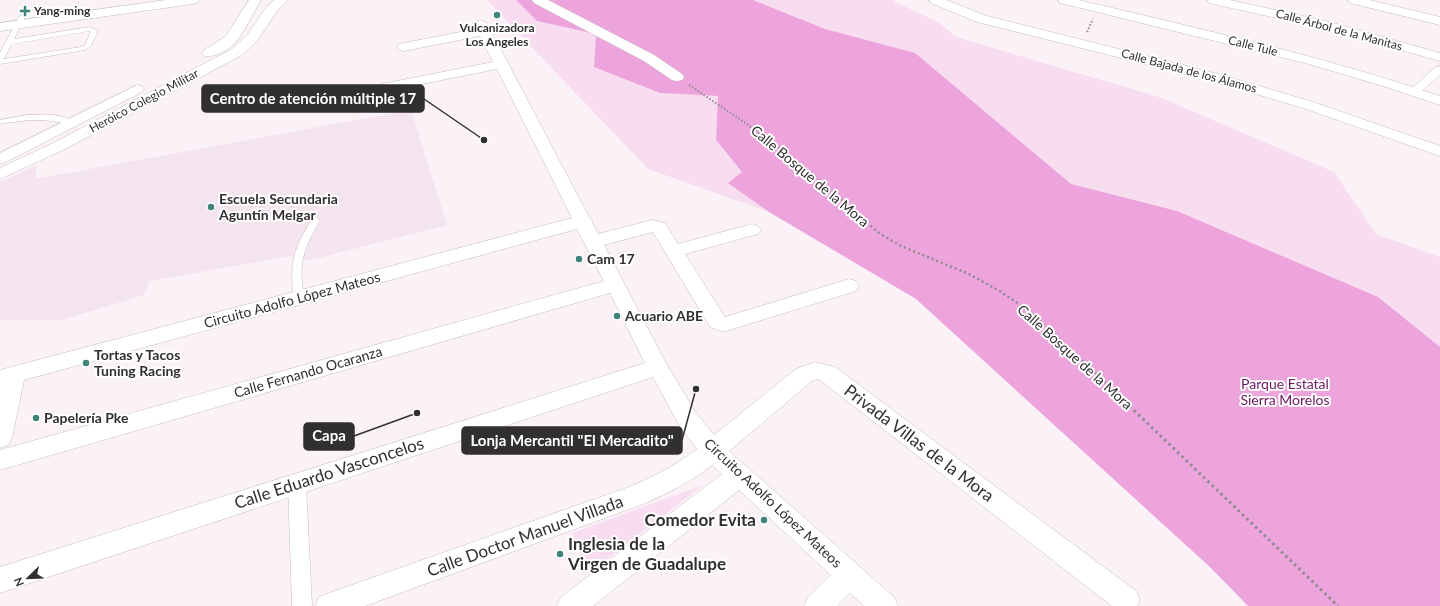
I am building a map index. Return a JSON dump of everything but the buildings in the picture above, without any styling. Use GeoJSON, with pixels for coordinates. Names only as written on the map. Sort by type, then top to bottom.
{"type":"FeatureCollection","features":[{"type":"Feature","properties":{"kind":"street"},"geometry":{"type":"LineString","coordinates":[[0,28],[20,21],[138,3],[193,0]]}},
{"type":"Feature","properties":{"kind":"street"},"geometry":{"type":"LineString","coordinates":[[253,0],[277,4]]}},
{"type":"Feature","properties":{"kind":"street","name":"Heróico Colegio Militar"},"geometry":{"type":"LineString","coordinates":[[0,159],[223,46],[235,33],[253,0]]}},
{"type":"Feature","properties":{"kind":"street"},"geometry":{"type":"LineString","coordinates":[[538,0],[649,58],[677,77]]}},
{"type":"Feature","properties":{"kind":"street","name":"Calle Bajada de los Álamos"},"geometry":{"type":"LineString","coordinates":[[935,0],[982,19],[1217,78],[1308,105],[1440,151]]}},
{"type":"Feature","properties":{"kind":"street","name":"Calle Tule"},"geometry":{"type":"LineString","coordinates":[[1064,0],[1310,60],[1440,101]]}},
{"type":"Feature","properties":{"kind":"street","name":"Calle Árbol de la Manitas"},"geometry":{"type":"LineString","coordinates":[[1213,0],[1330,26],[1440,57]]}},
{"type":"Feature","properties":{"kind":"street"},"geometry":{"type":"LineString","coordinates":[[1354,0],[1440,21]]}},
{"type":"Feature","properties":{"kind":"street","name":"Heróico Colegio Militar"},"geometry":{"type":"LineString","coordinates":[[0,174],[59,146],[237,52],[252,38],[277,4]]}},
{"type":"Feature","properties":{"kind":"street"},"geometry":{"type":"LineString","coordinates":[[0,20],[20,21]]}},
{"type":"Feature","properties":{"kind":"street","name":"Circuito Adolfo López Mateos"},"geometry":{"type":"LineString","coordinates":[[404,47],[482,28],[584,221],[658,367],[688,420],[713,451],[884,606]]}},
{"type":"Feature","properties":{"kind":"street"},"geometry":{"type":"LineString","coordinates":[[382,88],[502,64]]}},
{"type":"Feature","properties":{"kind":"street"},"geometry":{"type":"LineString","coordinates":[[1414,92],[1440,69]]}},
{"type":"Feature","properties":{"kind":"street","name":"Circuito Adolfo López Mateos"},"geometry":{"type":"LineString","coordinates":[[7,376],[584,221]]}},
{"type":"Feature","properties":{"kind":"street"},"geometry":{"type":"LineString","coordinates":[[594,241],[656,226],[661,230],[717,322],[723,325],[849,286]]}},
{"type":"Feature","properties":{"kind":"street"},"geometry":{"type":"LineString","coordinates":[[674,251],[752,230]]}},
{"type":"Feature","properties":{"kind":"street","name":"Calle Fernando Ocaranza"},"geometry":{"type":"LineString","coordinates":[[0,460],[616,284]]}},
{"type":"Feature","properties":{"kind":"street","name":"Calle Eduardo Vasconcelos"},"geometry":{"type":"LineString","coordinates":[[0,580],[658,367]]}},
{"type":"Feature","properties":{"kind":"street","name":"Privada Villas de la Mora"},"geometry":{"type":"LineString","coordinates":[[713,451],[809,372],[822,370],[1126,600]]}},
{"type":"Feature","properties":{"kind":"street"},"geometry":{"type":"LineString","coordinates":[[0,438],[7,376]]}},
{"type":"Feature","properties":{"kind":"street","name":"Calle Doctor Manuel Villada"},"geometry":{"type":"LineString","coordinates":[[329,606],[638,495],[677,476],[695,465],[713,451]]}},
{"type":"Feature","properties":{"kind":"street"},"geometry":{"type":"LineString","coordinates":[[571,606],[739,475]]}},
{"type":"Feature","properties":{"kind":"street"},"geometry":{"type":"LineString","coordinates":[[297,484],[302,606]]}},
{"type":"Feature","properties":{"kind":"street"},"geometry":{"type":"LineString","coordinates":[[818,606],[850,575]]}},
{"type":"Feature","properties":{"kind":"lane"},"geometry":{"type":"LineString","coordinates":[[9,42],[89,29],[95,31],[88,46],[83,49],[1,62],[9,42],[20,21]]}},
{"type":"Feature","properties":{"kind":"lane"},"geometry":{"type":"LineString","coordinates":[[0,122],[45,116],[59,118],[72,123]]}},
{"type":"Feature","properties":{"kind":"lane"},"geometry":{"type":"LineString","coordinates":[[299,298],[295,265],[298,253],[316,220]]}},
{"type":"Feature","properties":{"kind":"path"},"geometry":{"type":"LineString","coordinates":[[1082,44],[1098,9]]}},
{"type":"Feature","properties":{"kind":"path","name":"Calle Bosque de la Mora"},"geometry":{"type":"LineString","coordinates":[[677,77],[747,124],[801,165],[879,233],[901,246],[969,274],[998,290],[1028,310],[1338,606]]}},
{"type":"Feature","properties":{"kind":"shaded area"},"geometry":{"type":"Polygon","coordinates":[[[411,110],[447,225],[307,261],[291,256],[150,281],[144,295],[62,320],[0,320],[0,182],[37,165],[35,179],[411,110]]]}},
{"type":"Feature","properties":{"kind":"green space"},"geometry":{"type":"Polygon","coordinates":[[[487,0],[516,0],[537,21],[596,34],[595,67],[660,93],[718,96],[716,140],[742,172],[729,183],[769,212],[648,169],[487,0]]]}},
{"type":"Feature","properties":{"kind":"green space","name":"Parque Estatal Sierra Morelos"},"geometry":{"type":"Polygon","coordinates":[[[516,0],[753,0],[825,29],[915,53],[1071,184],[1177,211],[1378,297],[1440,347],[1440,606],[1248,606],[1211,568],[916,299],[769,212],[728,183],[742,172],[716,140],[718,96],[660,93],[594,67],[596,34],[537,21],[516,0]]]}},
{"type":"Feature","properties":{"kind":"green space","name":"Parque Estatal Sierra Morelos"},"geometry":{"type":"Polygon","coordinates":[[[577,0],[894,0],[895,2],[938,22],[956,37],[1159,97],[1334,172],[1376,234],[1440,257],[1440,606],[803,141],[577,0]]]}},
{"type":"Feature","properties":{"kind":"green space"},"geometry":{"type":"Polygon","coordinates":[[[703,485],[588,574],[572,533],[703,485]]]}},
{"type":"Feature","properties":{"kind":"place","name":"Yang-ming"},"geometry":{"type":"Point","coordinates":[25,11]}},
{"type":"Feature","properties":{"kind":"place","name":"Vulcanizadora Los Angeles"},"geometry":{"type":"Point","coordinates":[497,15]}},
{"type":"Feature","properties":{"kind":"place","name":"Centro de atención múltiple 17"},"geometry":{"type":"Point","coordinates":[484,140]}},
{"type":"Feature","properties":{"kind":"place","name":"Escuela Secundaria Aguntín Melgar"},"geometry":{"type":"Point","coordinates":[211,207]}},
{"type":"Feature","properties":{"kind":"place","name":"Cam 17"},"geometry":{"type":"Point","coordinates":[579,259]}},
{"type":"Feature","properties":{"kind":"place","name":"Acuario ABE"},"geometry":{"type":"Point","coordinates":[617,316]}},
{"type":"Feature","properties":{"kind":"place","name":"Tortas y Tacos Tuning Racing"},"geometry":{"type":"Point","coordinates":[86,363]}},
{"type":"Feature","properties":{"kind":"place","name":"Lonja Mercantil \"El Mercadito\""},"geometry":{"type":"Point","coordinates":[696,389]}},
{"type":"Feature","properties":{"kind":"place","name":"Capa"},"geometry":{"type":"Point","coordinates":[417,413]}},
{"type":"Feature","properties":{"kind":"place","name":"Papelería Pke"},"geometry":{"type":"Point","coordinates":[36,418]}},
{"type":"Feature","properties":{"kind":"place","name":"Comedor Evita"},"geometry":{"type":"Point","coordinates":[764,520]}},
{"type":"Feature","properties":{"kind":"place","name":"Inglesia de la Virgen de Guadalupe"},"geometry":{"type":"Point","coordinates":[560,554]}}]}
